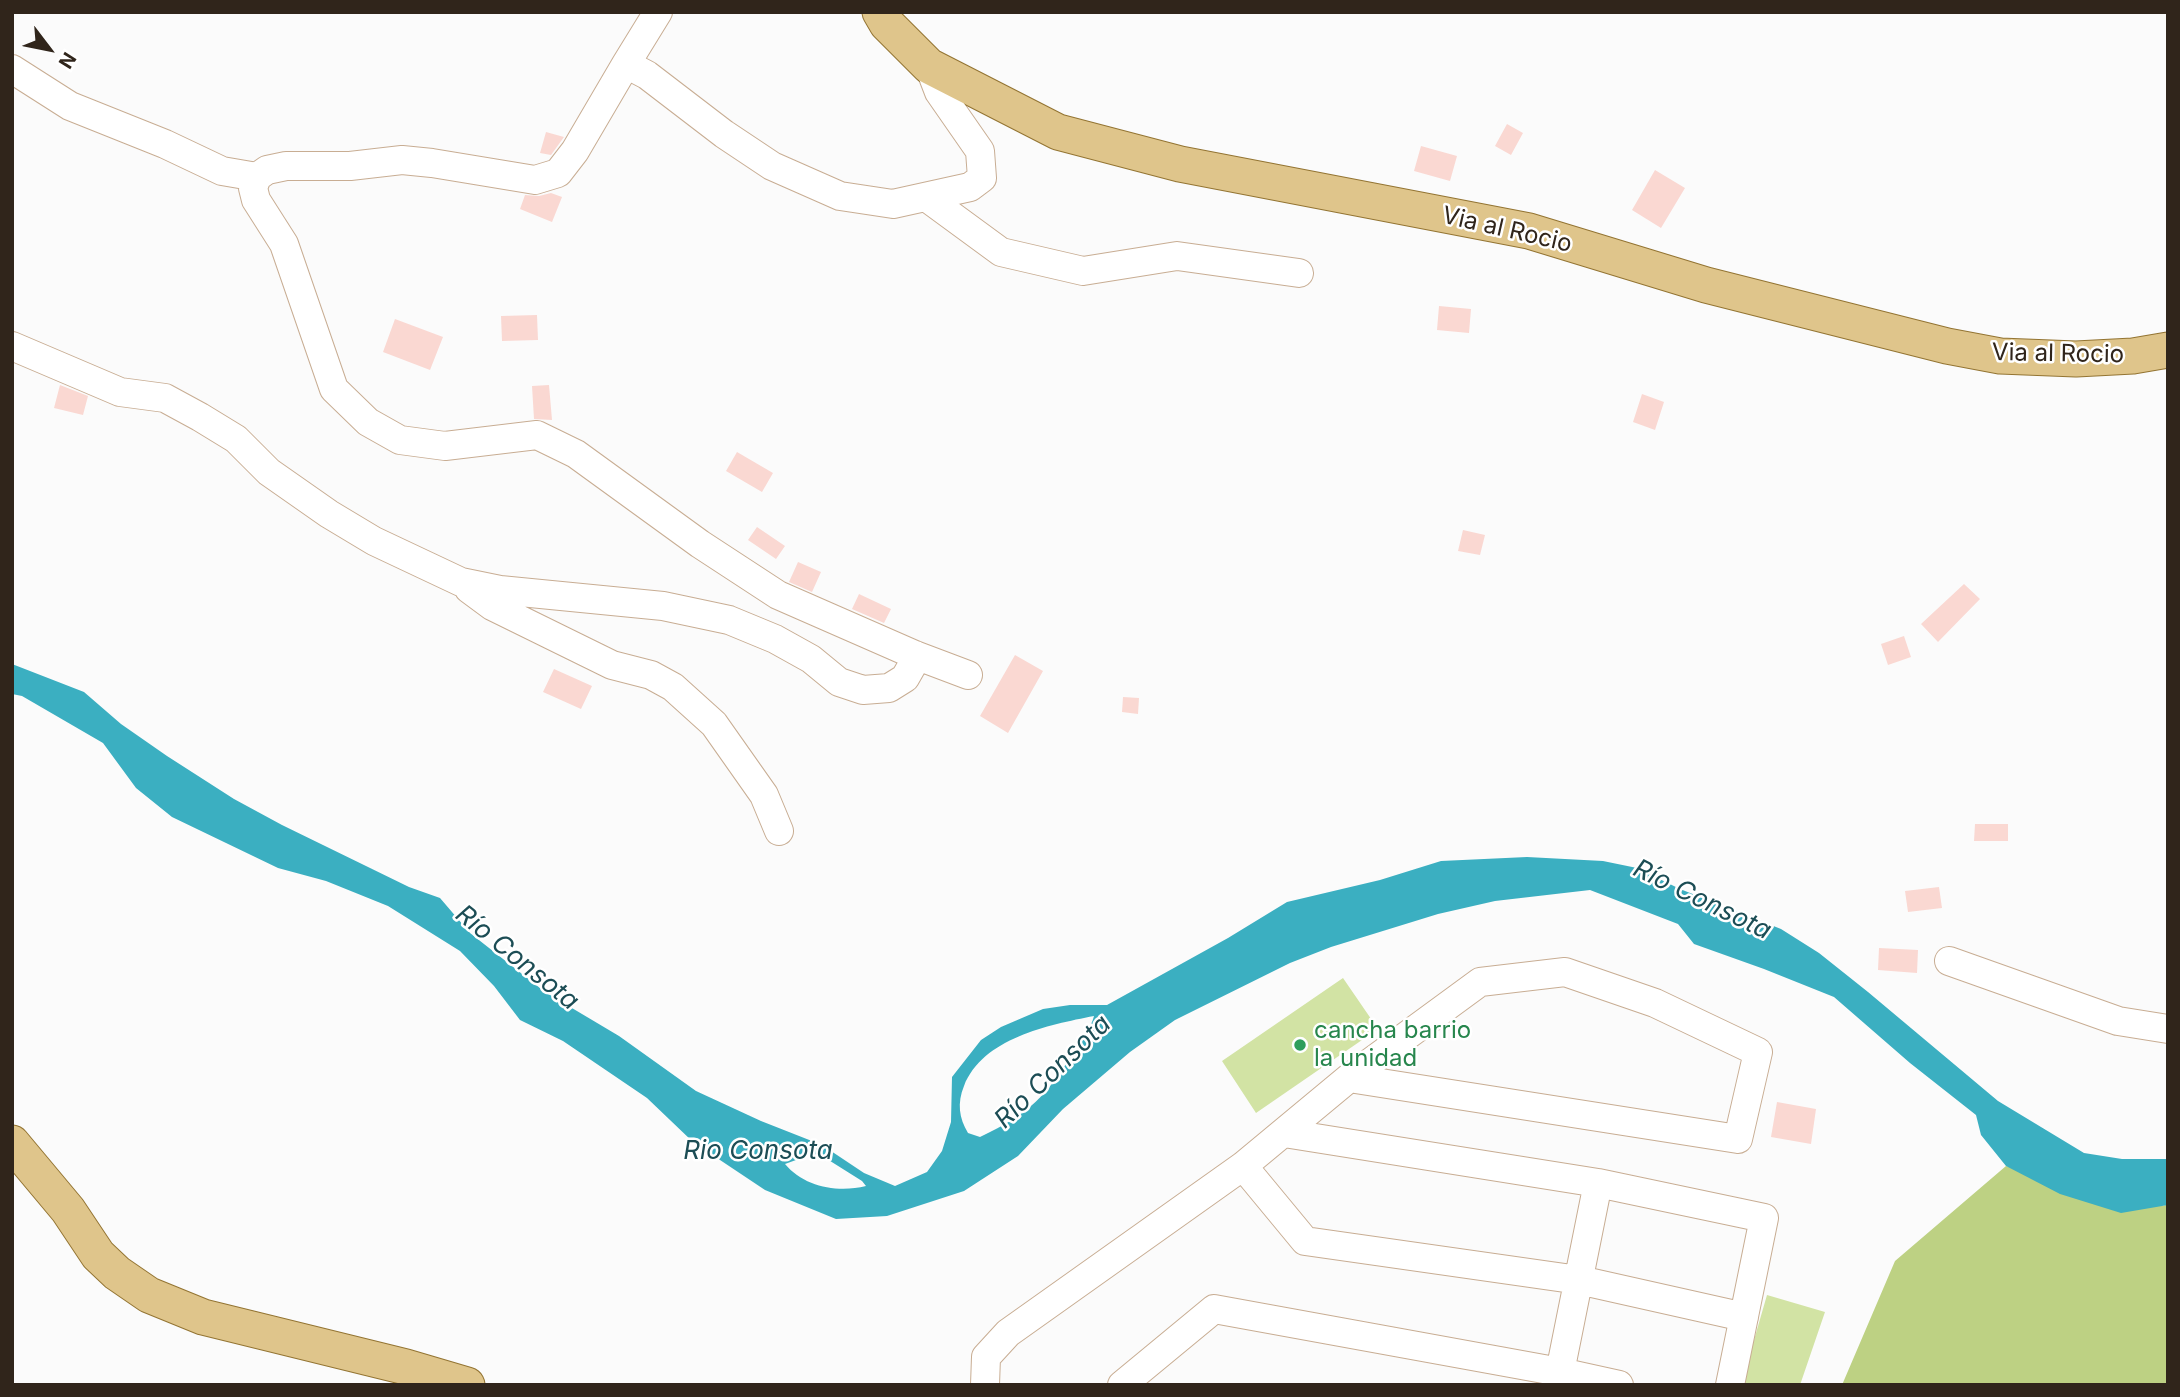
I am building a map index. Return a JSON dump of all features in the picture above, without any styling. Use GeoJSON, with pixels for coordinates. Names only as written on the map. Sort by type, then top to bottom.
{"type":"FeatureCollection","features":[{"type":"Feature","properties":{"kind":"main road","name":"Via al Rocio"},"geometry":{"type":"LineString","coordinates":[[880,12],[887,24],[929,66],[1058,132],[1180,164],[1529,231],[1706,285],[1947,346],[2000,356],[2076,359],[2133,356],[2168,350]]}},
{"type":"Feature","properties":{"kind":"main road"},"geometry":{"type":"LineString","coordinates":[[12,1143],[68,1210],[99,1255],[117,1273],[149,1295],[204,1317],[406,1367],[467,1385]]}},
{"type":"Feature","properties":{"kind":"street"},"geometry":{"type":"LineString","coordinates":[[657,12],[575,151],[558,173],[535,180],[401,160],[350,166],[286,166],[267,170],[257,177],[253,188],[256,200],[284,244],[334,389],[368,422],[400,440],[445,446],[537,435],[576,454],[700,544],[778,596],[968,675]]}},
{"type":"Feature","properties":{"kind":"street"},"geometry":{"type":"LineString","coordinates":[[626,64],[648,75],[724,134],[772,166],[840,196],[893,204],[970,187],[982,178],[980,151],[939,92],[929,66]]}},
{"type":"Feature","properties":{"kind":"street"},"geometry":{"type":"LineString","coordinates":[[12,69],[70,106],[165,144],[222,171],[257,177]]}},
{"type":"Feature","properties":{"kind":"street"},"geometry":{"type":"LineString","coordinates":[[926,197],[1000,252],[1083,271],[1177,256],[1300,273]]}},
{"type":"Feature","properties":{"kind":"street"},"geometry":{"type":"LineString","coordinates":[[12,346],[120,392],[164,398],[200,416],[236,439],[270,472],[328,514],[461,583],[492,606],[612,665],[651,675],[673,687],[714,724],[764,795],[779,831]]}},
{"type":"Feature","properties":{"kind":"street"},"geometry":{"type":"LineString","coordinates":[[461,583],[500,590],[663,606],[729,621],[775,639],[811,659],[839,682],[863,690],[889,688],[905,678],[915,655]]}},
{"type":"Feature","properties":{"kind":"street"},"geometry":{"type":"LineString","coordinates":[[1949,961],[2118,1021],[2168,1029]]}},
{"type":"Feature","properties":{"kind":"street"},"geometry":{"type":"LineString","coordinates":[[985,1385],[986,1357],[1008,1333],[1243,1166],[1349,1078],[1480,982],[1565,972],[1655,1003],[1759,1052],[1738,1139],[1349,1078]]}},
{"type":"Feature","properties":{"kind":"street"},"geometry":{"type":"LineString","coordinates":[[1284,1133],[1598,1183],[1764,1218],[1730,1385]]}},
{"type":"Feature","properties":{"kind":"street"},"geometry":{"type":"LineString","coordinates":[[1243,1166],[1305,1241],[1578,1280],[1744,1317]]}},
{"type":"Feature","properties":{"kind":"street"},"geometry":{"type":"LineString","coordinates":[[1560,1371],[1598,1183]]}},
{"type":"Feature","properties":{"kind":"street"},"geometry":{"type":"LineString","coordinates":[[1122,1385],[1214,1309],[1560,1371],[1619,1385]]}},
{"type":"Feature","properties":{"kind":"green space","name":"cancha barrio la unidad"},"geometry":{"type":"Polygon","coordinates":[[[1343,978],[1378,1029],[1256,1113],[1222,1061],[1343,978]]]}},
{"type":"Feature","properties":{"kind":"green space"},"geometry":{"type":"Polygon","coordinates":[[[2006,1166],[2163,1206],[2168,1204],[2168,1385],[1842,1385],[1895,1261],[2006,1166]]]}},
{"type":"Feature","properties":{"kind":"green space"},"geometry":{"type":"Polygon","coordinates":[[[1767,1295],[1825,1312],[1800,1385],[1741,1385],[1767,1295]]]}},
{"type":"Feature","properties":{"kind":"water","name":"Rio Consota"},"geometry":{"type":"Polygon","coordinates":[[[12,664],[84,692],[121,724],[234,799],[409,887],[440,898],[470,933],[545,992],[619,1036],[696,1091],[822,1145],[864,1173],[895,1186],[927,1172],[942,1151],[951,1122],[952,1077],[981,1040],[1001,1027],[1043,1009],[1070,1005],[1107,1005],[1287,902],[1380,880],[1441,861],[1527,857],[1603,861],[1637,868],[1680,889],[1781,929],[1819,953],[1998,1101],[2084,1153],[2122,1159],[2168,1159],[2168,1205],[2121,1213],[2060,1194],[2006,1166],[1981,1135],[1976,1115],[1910,1063],[1834,997],[1694,944],[1678,924],[1590,890],[1495,901],[1438,914],[1331,947],[1290,963],[1175,1020],[1130,1052],[1063,1109],[1018,1156],[964,1191],[887,1216],[836,1219],[765,1190],[693,1142],[647,1098],[563,1041],[520,1020],[494,986],[460,951],[388,906],[326,881],[278,868],[172,817],[136,788],[103,743],[22,696],[12,694],[12,664]],[[1094,1016],[1019,1036],[986,1056],[973,1070],[960,1098],[960,1110],[968,1133],[980,1137],[1012,1120],[1036,1102],[1065,1066],[1089,1029],[1094,1016]],[[807,1156],[785,1164],[802,1178],[822,1186],[844,1189],[866,1186],[827,1159],[807,1156]]]}},
{"type":"Feature","properties":{"kind":"building"},"geometry":{"type":"Polygon","coordinates":[[[1507,124],[1523,133],[1511,155],[1495,146],[1507,124]]]}},
{"type":"Feature","properties":{"kind":"building"},"geometry":{"type":"Polygon","coordinates":[[[546,132],[564,137],[551,155],[540,153],[546,132]]]}},
{"type":"Feature","properties":{"kind":"building"},"geometry":{"type":"Polygon","coordinates":[[[1421,146],[1457,156],[1450,181],[1414,171],[1421,146]]]}},
{"type":"Feature","properties":{"kind":"building"},"geometry":{"type":"Polygon","coordinates":[[[1655,170],[1685,188],[1661,228],[1632,210],[1655,170]]]}},
{"type":"Feature","properties":{"kind":"building"},"geometry":{"type":"Polygon","coordinates":[[[551,193],[562,197],[552,222],[520,209],[525,195],[551,193]]]}},
{"type":"Feature","properties":{"kind":"building"},"geometry":{"type":"Polygon","coordinates":[[[1439,306],[1471,309],[1469,333],[1437,330],[1439,306]]]}},
{"type":"Feature","properties":{"kind":"building"},"geometry":{"type":"Polygon","coordinates":[[[537,315],[538,340],[502,341],[501,316],[537,315]]]}},
{"type":"Feature","properties":{"kind":"building"},"geometry":{"type":"Polygon","coordinates":[[[395,319],[443,337],[430,370],[383,352],[395,319]]]}},
{"type":"Feature","properties":{"kind":"building"},"geometry":{"type":"Polygon","coordinates":[[[60,385],[88,396],[83,415],[54,408],[60,385]]]}},
{"type":"Feature","properties":{"kind":"building"},"geometry":{"type":"Polygon","coordinates":[[[549,385],[552,420],[534,419],[532,386],[549,385]]]}},
{"type":"Feature","properties":{"kind":"building"},"geometry":{"type":"Polygon","coordinates":[[[1642,394],[1664,402],[1655,430],[1633,422],[1642,394]]]}},
{"type":"Feature","properties":{"kind":"building"},"geometry":{"type":"Polygon","coordinates":[[[737,452],[773,473],[762,492],[726,471],[737,452]]]}},
{"type":"Feature","properties":{"kind":"building"},"geometry":{"type":"Polygon","coordinates":[[[757,527],[785,546],[776,559],[748,540],[757,527]]]}},
{"type":"Feature","properties":{"kind":"building"},"geometry":{"type":"Polygon","coordinates":[[[1463,530],[1485,535],[1480,555],[1458,551],[1463,530]]]}},
{"type":"Feature","properties":{"kind":"building"},"geometry":{"type":"Polygon","coordinates":[[[798,562],[821,572],[812,592],[789,582],[798,562]]]}},
{"type":"Feature","properties":{"kind":"building"},"geometry":{"type":"Polygon","coordinates":[[[1964,584],[1980,599],[1938,642],[1921,624],[1964,584]]]}},
{"type":"Feature","properties":{"kind":"building"},"geometry":{"type":"Polygon","coordinates":[[[859,594],[891,609],[884,623],[852,609],[859,594]]]}},
{"type":"Feature","properties":{"kind":"building"},"geometry":{"type":"Polygon","coordinates":[[[1904,636],[1911,657],[1888,665],[1881,644],[1904,636]]]}},
{"type":"Feature","properties":{"kind":"building"},"geometry":{"type":"Polygon","coordinates":[[[1015,655],[1043,671],[1008,733],[980,716],[1015,655]]]}},
{"type":"Feature","properties":{"kind":"building"},"geometry":{"type":"Polygon","coordinates":[[[554,669],[592,686],[581,709],[543,692],[554,669]]]}},
{"type":"Feature","properties":{"kind":"building"},"geometry":{"type":"Polygon","coordinates":[[[1123,697],[1139,698],[1138,714],[1122,712],[1123,697]]]}},
{"type":"Feature","properties":{"kind":"building"},"geometry":{"type":"Polygon","coordinates":[[[1975,824],[2008,824],[2008,841],[1974,841],[1975,824]]]}},
{"type":"Feature","properties":{"kind":"building"},"geometry":{"type":"Polygon","coordinates":[[[1939,887],[1942,908],[1908,912],[1905,891],[1939,887]]]}},
{"type":"Feature","properties":{"kind":"building"},"geometry":{"type":"Polygon","coordinates":[[[1879,948],[1918,950],[1917,973],[1878,970],[1879,948]]]}},
{"type":"Feature","properties":{"kind":"building"},"geometry":{"type":"Polygon","coordinates":[[[1777,1102],[1816,1109],[1811,1144],[1771,1137],[1777,1102]]]}},
{"type":"Feature","properties":{"kind":"place","name":"cancha barrio la unidad"},"geometry":{"type":"Point","coordinates":[1300,1045]}},
{"type":"Feature","properties":{"kind":"water label","name":"Río Consota"},"geometry":{"type":"Point","coordinates":[1702,900]}},
{"type":"Feature","properties":{"kind":"water label","name":"Río Consota"},"geometry":{"type":"Point","coordinates":[517,958]}},
{"type":"Feature","properties":{"kind":"water label","name":"Río Consota"},"geometry":{"type":"Point","coordinates":[1053,1072]}}]}
